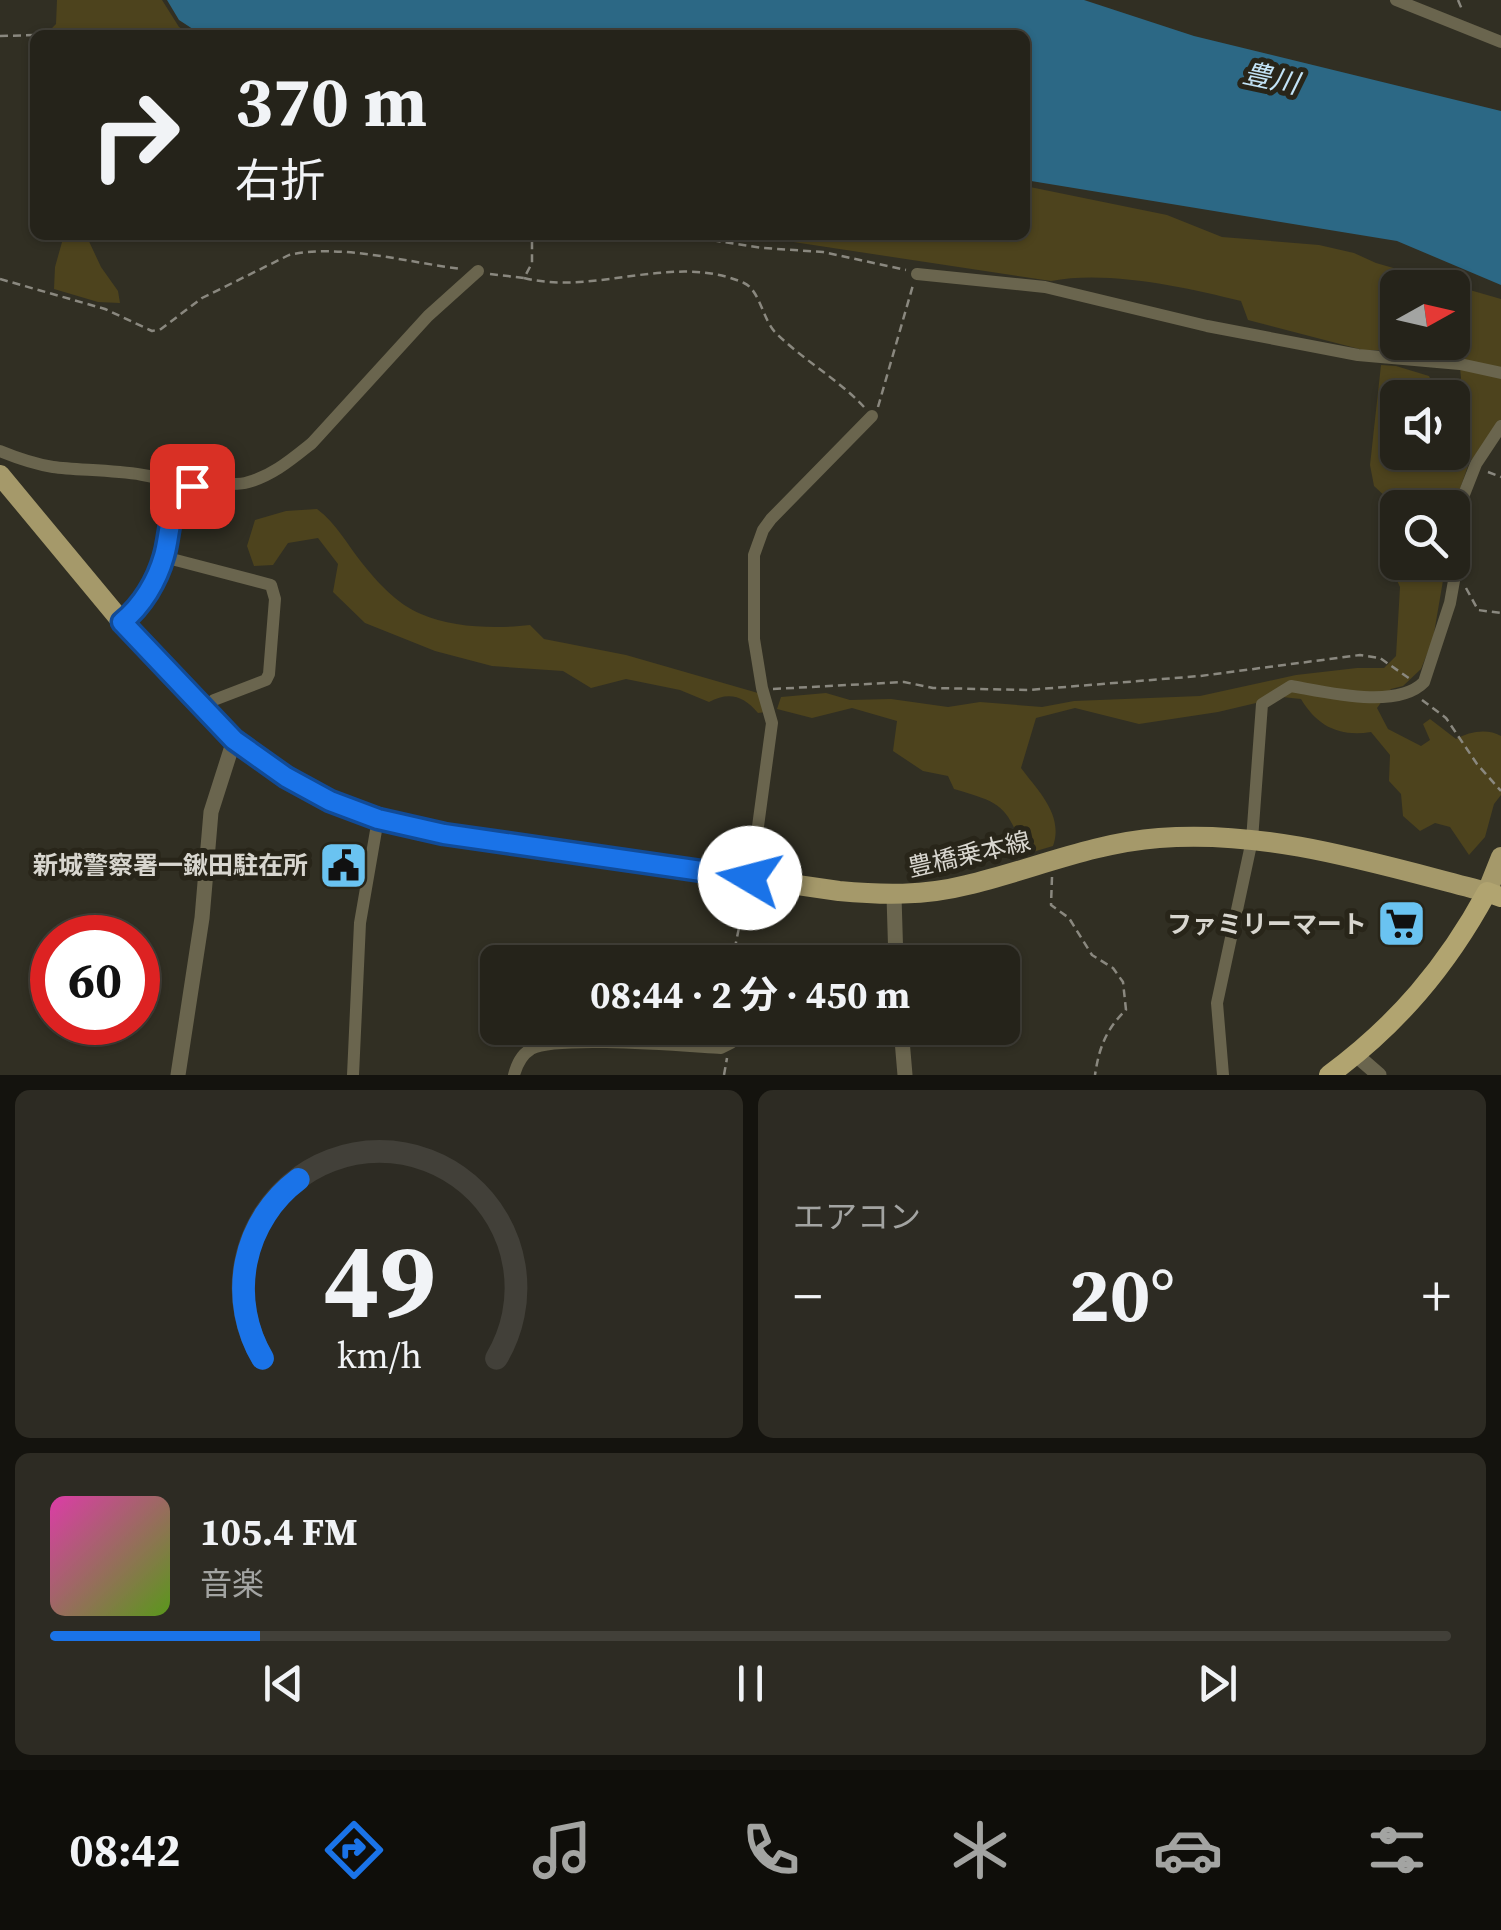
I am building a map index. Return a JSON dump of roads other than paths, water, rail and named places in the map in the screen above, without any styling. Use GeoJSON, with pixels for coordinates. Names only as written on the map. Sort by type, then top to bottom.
{"type":"FeatureCollection","features":[{"type":"Feature","properties":{"kind":"highway"},"geometry":{"type":"LineString","coordinates":[[1329,1075],[1407,1009],[1494,894]]}},
{"type":"Feature","properties":{"kind":"main road","name":"豊橋乗本線"},"geometry":{"type":"LineString","coordinates":[[0,476],[122,622],[234,740],[330,801],[378,819],[470,839],[894,896],[964,886],[1107,846],[1201,836],[1252,840],[1359,858],[1494,894]]}},
{"type":"Feature","properties":{"kind":"main road"},"geometry":{"type":"LineString","coordinates":[[1494,894],[1501,857]]}},
{"type":"Feature","properties":{"kind":"street"},"geometry":{"type":"LineString","coordinates":[[1396,0],[1501,42]]}},
{"type":"Feature","properties":{"kind":"street"},"geometry":{"type":"LineString","coordinates":[[122,622],[152,587],[182,490],[245,482],[290,461],[312,443],[428,316],[478,272]]}},
{"type":"Feature","properties":{"kind":"street"},"geometry":{"type":"LineString","coordinates":[[916,274],[1045,287],[1208,326],[1358,355],[1460,364],[1501,374]]}},
{"type":"Feature","properties":{"kind":"street"},"geometry":{"type":"LineString","coordinates":[[750,878],[771,747],[770,708],[762,688],[754,639],[754,555],[763,530],[818,468],[872,416]]}},
{"type":"Feature","properties":{"kind":"street"},"geometry":{"type":"LineString","coordinates":[[1223,1075],[1217,1003],[1252,840],[1262,704],[1291,686],[1351,696],[1397,695],[1417,689],[1450,603],[1461,502],[1476,464],[1501,426]]}},
{"type":"Feature","properties":{"kind":"street"},"geometry":{"type":"LineString","coordinates":[[0,452],[53,467],[154,478],[176,484],[182,490]]}},
{"type":"Feature","properties":{"kind":"street"},"geometry":{"type":"LineString","coordinates":[[164,557],[271,585],[276,599],[266,680],[214,700],[204,708]]}},
{"type":"Feature","properties":{"kind":"street"},"geometry":{"type":"LineString","coordinates":[[178,1075],[202,918],[212,812],[234,740]]}},
{"type":"Feature","properties":{"kind":"street"},"geometry":{"type":"LineString","coordinates":[[353,1075],[360,923],[378,819]]}},
{"type":"Feature","properties":{"kind":"street"},"geometry":{"type":"LineString","coordinates":[[894,896],[895,945]]}},
{"type":"Feature","properties":{"kind":"street"},"geometry":{"type":"LineString","coordinates":[[514,1075],[527,1051],[546,1045]]}},
{"type":"Feature","properties":{"kind":"street"},"geometry":{"type":"LineString","coordinates":[[639,1045],[725,1045]]}},
{"type":"Feature","properties":{"kind":"street"},"geometry":{"type":"LineString","coordinates":[[902,1045],[905,1075]]}},
{"type":"Feature","properties":{"kind":"street"},"geometry":{"type":"LineString","coordinates":[[1356,1055],[1379,1075]]}},
{"type":"Feature","properties":{"kind":"water","name":"豊川"},"geometry":{"type":"Polygon","coordinates":[[[167,0],[1084,0],[1194,36],[1501,111],[1501,285],[1397,241],[1030,181],[1030,30],[194,30],[179,20],[167,0]]]}},
{"type":"Feature","properties":{"kind":"place","name":"新城警察署一鍬田駐在所"},"geometry":{"type":"Point","coordinates":[343,865]}},
{"type":"Feature","properties":{"kind":"place","name":"ファミリーマート"},"geometry":{"type":"Point","coordinates":[1402,924]}}]}
